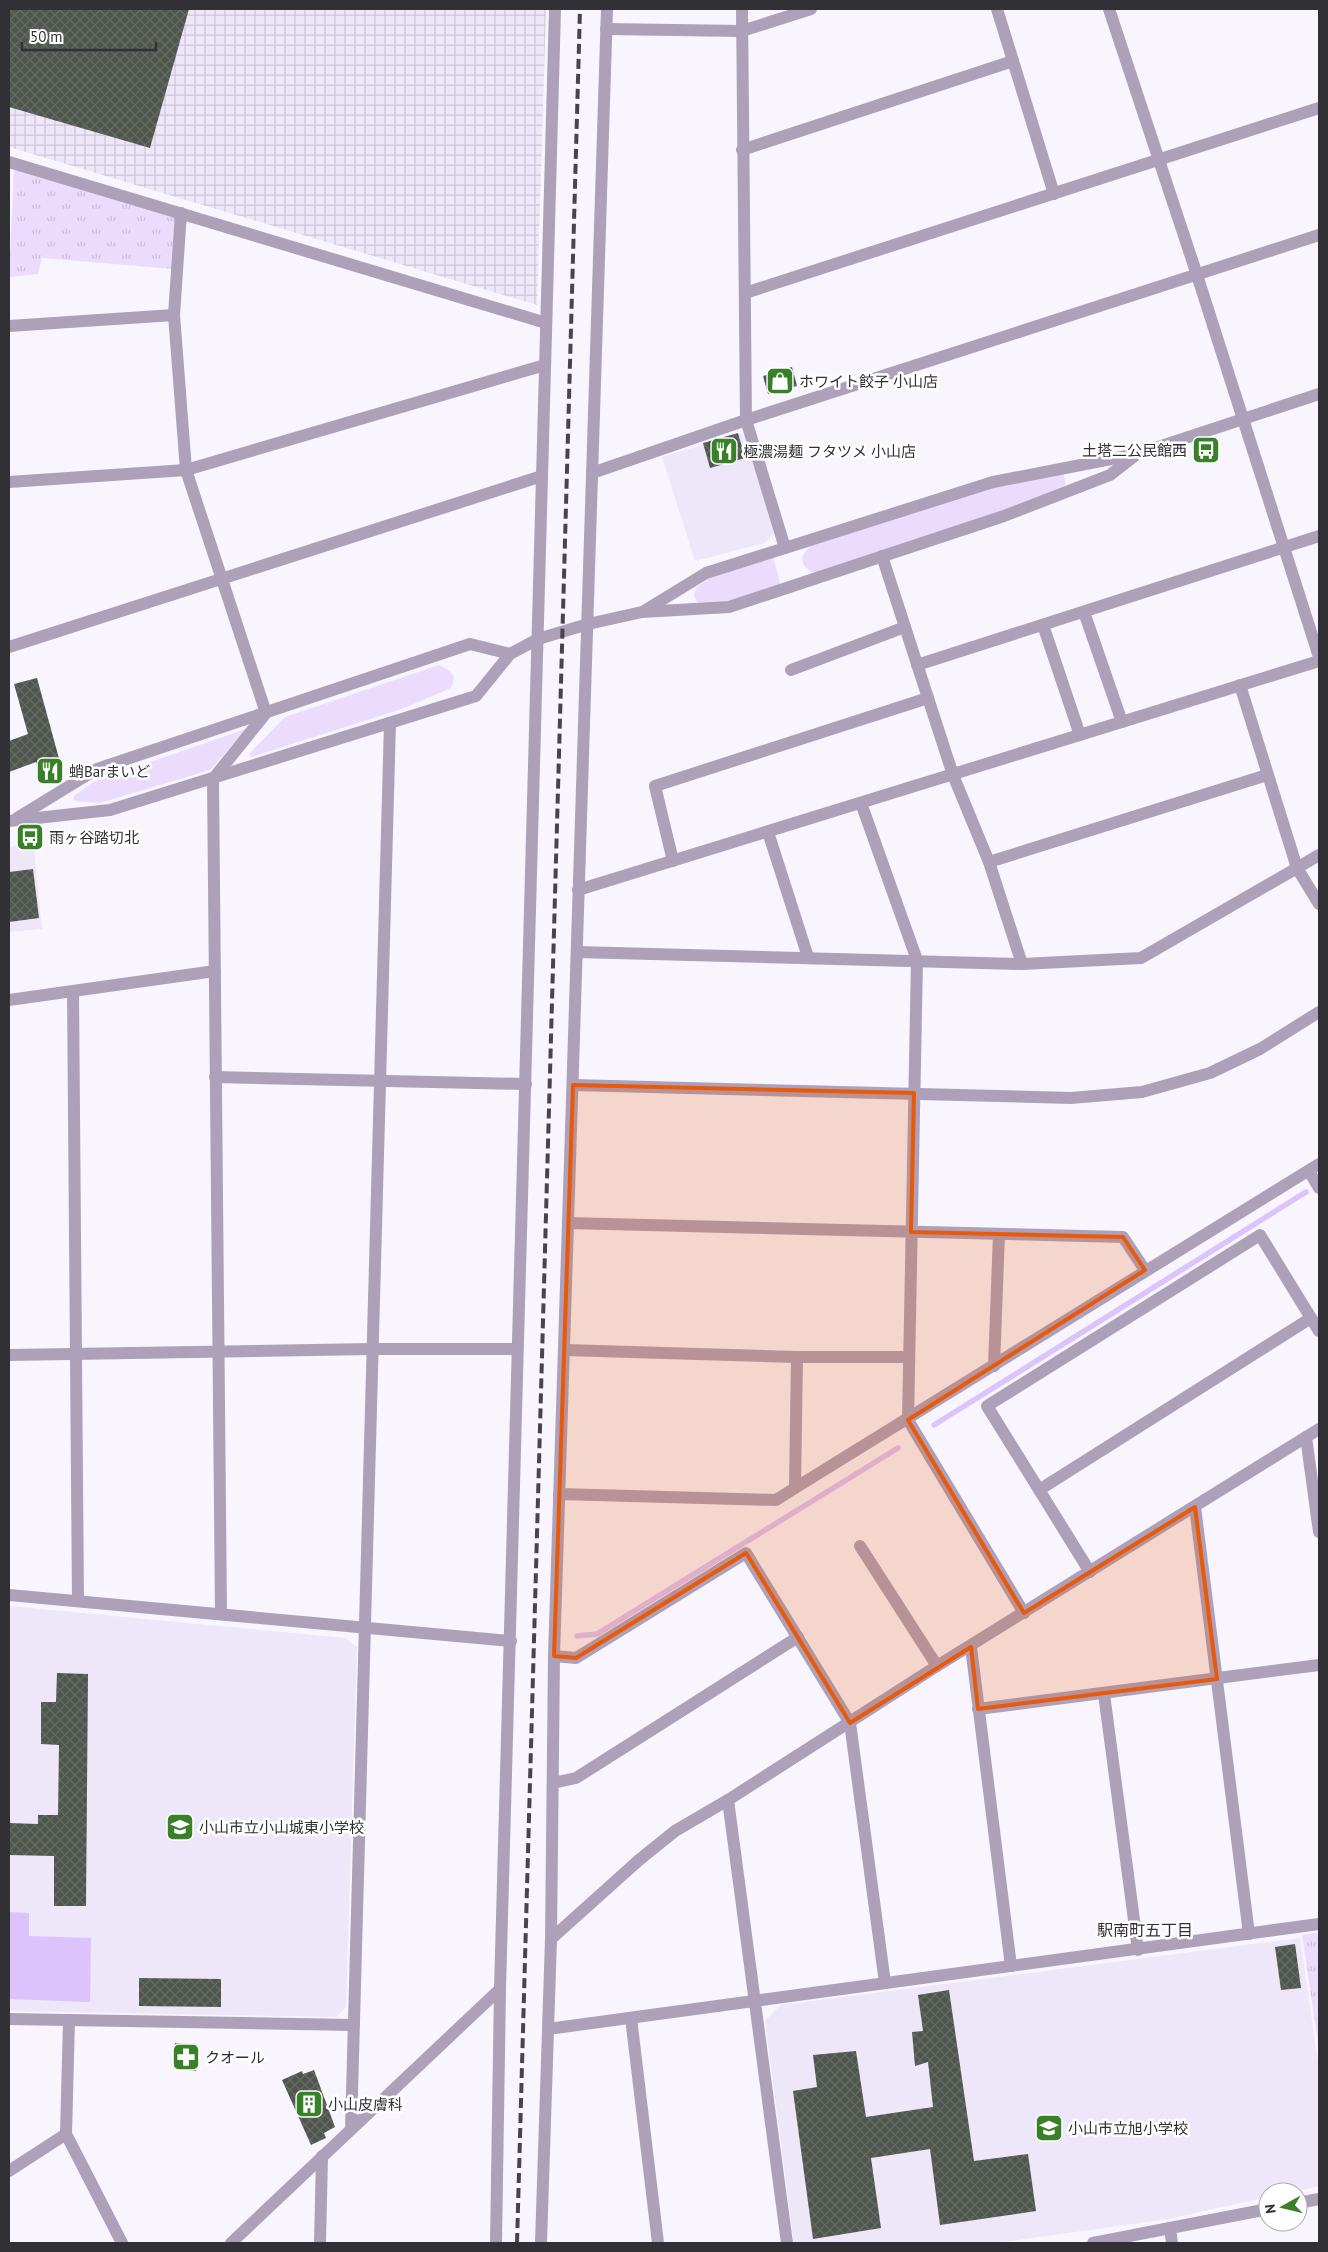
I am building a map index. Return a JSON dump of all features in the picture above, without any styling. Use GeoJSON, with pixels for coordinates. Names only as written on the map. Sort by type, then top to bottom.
{"type":"FeatureCollection","features":[{"type":"Feature","properties":{"kind":"street"},"geometry":{"type":"LineString","coordinates":[[496,2243],[500,1990],[555,9]]}},
{"type":"Feature","properties":{"kind":"street"},"geometry":{"type":"LineString","coordinates":[[541,2243],[551,1939],[554,1656],[606,9]]}},
{"type":"Feature","properties":{"kind":"street"},"geometry":{"type":"LineString","coordinates":[[742,9],[746,420],[785,548]]}},
{"type":"Feature","properties":{"kind":"street"},"geometry":{"type":"LineString","coordinates":[[606,29],[742,31],[811,9]]}},
{"type":"Feature","properties":{"kind":"street"},"geometry":{"type":"LineString","coordinates":[[997,9],[1054,194]]}},
{"type":"Feature","properties":{"kind":"street"},"geometry":{"type":"LineString","coordinates":[[578,890],[953,775],[1319,659],[1197,275],[1108,9]]}},
{"type":"Feature","properties":{"kind":"street"},"geometry":{"type":"LineString","coordinates":[[742,150],[1013,61]]}},
{"type":"Feature","properties":{"kind":"street"},"geometry":{"type":"LineString","coordinates":[[745,293],[1319,108]]}},
{"type":"Feature","properties":{"kind":"street"},"geometry":{"type":"LineString","coordinates":[[9,162],[546,323]]}},
{"type":"Feature","properties":{"kind":"street"},"geometry":{"type":"LineString","coordinates":[[180,213],[174,314],[186,470],[266,712]]}},
{"type":"Feature","properties":{"kind":"street"},"geometry":{"type":"LineString","coordinates":[[592,473],[746,420],[1319,234]]}},
{"type":"Feature","properties":{"kind":"street"},"geometry":{"type":"LineString","coordinates":[[9,326],[174,314]]}},
{"type":"Feature","properties":{"kind":"street"},"geometry":{"type":"LineString","coordinates":[[9,482],[186,470],[545,365]]}},
{"type":"Feature","properties":{"kind":"street"},"geometry":{"type":"LineString","coordinates":[[642,612],[706,573],[993,482],[1137,454],[1319,394]]}},
{"type":"Feature","properties":{"kind":"street"},"geometry":{"type":"LineString","coordinates":[[12,821],[110,810],[213,780],[476,696],[510,654],[538,639],[588,624],[642,612],[729,607],[1004,516],[1110,475],[1137,454]]}},
{"type":"Feature","properties":{"kind":"street"},"geometry":{"type":"LineString","coordinates":[[9,647],[542,476]]}},
{"type":"Feature","properties":{"kind":"street"},"geometry":{"type":"LineString","coordinates":[[918,665],[1319,536]]}},
{"type":"Feature","properties":{"kind":"street"},"geometry":{"type":"LineString","coordinates":[[882,556],[953,775],[988,862],[1022,964]]}},
{"type":"Feature","properties":{"kind":"street"},"geometry":{"type":"LineString","coordinates":[[1084,612],[1122,722]]}},
{"type":"Feature","properties":{"kind":"street"},"geometry":{"type":"LineString","coordinates":[[1043,625],[1080,735]]}},
{"type":"Feature","properties":{"kind":"street"},"geometry":{"type":"LineString","coordinates":[[791,670],[905,627]]}},
{"type":"Feature","properties":{"kind":"street"},"geometry":{"type":"LineString","coordinates":[[12,821],[97,769],[266,712],[470,644],[510,654]]}},
{"type":"Feature","properties":{"kind":"street"},"geometry":{"type":"LineString","coordinates":[[1240,685],[1297,868],[1319,904]]}},
{"type":"Feature","properties":{"kind":"street"},"geometry":{"type":"LineString","coordinates":[[673,861],[655,786],[928,698]]}},
{"type":"Feature","properties":{"kind":"street"},"geometry":{"type":"LineString","coordinates":[[221,1614],[213,780],[266,712]]}},
{"type":"Feature","properties":{"kind":"street"},"geometry":{"type":"LineString","coordinates":[[351,2128],[390,723]]}},
{"type":"Feature","properties":{"kind":"street"},"geometry":{"type":"LineString","coordinates":[[988,862],[1267,775]]}},
{"type":"Feature","properties":{"kind":"street"},"geometry":{"type":"LineString","coordinates":[[861,803],[917,960],[908,1420],[1024,1613]]}},
{"type":"Feature","properties":{"kind":"street"},"geometry":{"type":"LineString","coordinates":[[768,832],[808,958]]}},
{"type":"Feature","properties":{"kind":"street"},"geometry":{"type":"LineString","coordinates":[[576,952],[1022,964],[1141,958],[1319,855]]}},
{"type":"Feature","properties":{"kind":"street"},"geometry":{"type":"LineString","coordinates":[[9,1000],[214,971]]}},
{"type":"Feature","properties":{"kind":"street"},"geometry":{"type":"LineString","coordinates":[[73,990],[78,1601]]}},
{"type":"Feature","properties":{"kind":"street"},"geometry":{"type":"LineString","coordinates":[[573,1085],[1071,1098],[1142,1092],[1210,1073],[1260,1049],[1319,1012]]}},
{"type":"Feature","properties":{"kind":"street"},"geometry":{"type":"LineString","coordinates":[[215,1077],[526,1084]]}},
{"type":"Feature","properties":{"kind":"street"},"geometry":{"type":"LineString","coordinates":[[559,1494],[776,1500],[908,1420],[1145,1270],[1314,1168],[1319,1188]]}},
{"type":"Feature","properties":{"kind":"street"},"geometry":{"type":"LineString","coordinates":[[568,1223],[1123,1237],[1145,1270]]}},
{"type":"Feature","properties":{"kind":"street"},"geometry":{"type":"LineString","coordinates":[[994,1366],[999,1234]]}},
{"type":"Feature","properties":{"kind":"street"},"geometry":{"type":"LineString","coordinates":[[1090,1572],[987,1406],[1260,1235],[1319,1331]]}},
{"type":"Feature","properties":{"kind":"street"},"geometry":{"type":"LineString","coordinates":[[1039,1490],[1311,1318]]}},
{"type":"Feature","properties":{"kind":"street"},"geometry":{"type":"LineString","coordinates":[[9,1355],[372,1349],[517,1349]]}},
{"type":"Feature","properties":{"kind":"street"},"geometry":{"type":"LineString","coordinates":[[564,1350],[797,1357],[909,1357]]}},
{"type":"Feature","properties":{"kind":"street"},"geometry":{"type":"LineString","coordinates":[[796,1488],[797,1357]]}},
{"type":"Feature","properties":{"kind":"street"},"geometry":{"type":"LineString","coordinates":[[551,1939],[639,1860],[675,1831],[728,1800],[937,1666],[971,1647],[1319,1429]]}},
{"type":"Feature","properties":{"kind":"street"},"geometry":{"type":"LineString","coordinates":[[1306,1438],[1319,1532]]}},
{"type":"Feature","properties":{"kind":"street"},"geometry":{"type":"LineString","coordinates":[[1196,1507],[1249,1934]]}},
{"type":"Feature","properties":{"kind":"street"},"geometry":{"type":"LineString","coordinates":[[860,1546],[937,1666]]}},
{"type":"Feature","properties":{"kind":"street"},"geometry":{"type":"LineString","coordinates":[[554,1656],[576,1658],[746,1554],[850,1723],[885,1983]]}},
{"type":"Feature","properties":{"kind":"street"},"geometry":{"type":"LineString","coordinates":[[9,1594],[511,1641]]}},
{"type":"Feature","properties":{"kind":"street"},"geometry":{"type":"LineString","coordinates":[[553,1783],[576,1778],[798,1637]]}},
{"type":"Feature","properties":{"kind":"street"},"geometry":{"type":"LineString","coordinates":[[971,1647],[1011,1966]]}},
{"type":"Feature","properties":{"kind":"street"},"geometry":{"type":"LineString","coordinates":[[978,1709],[1319,1665]]}},
{"type":"Feature","properties":{"kind":"street"},"geometry":{"type":"LineString","coordinates":[[1104,1694],[1138,1950]]}},
{"type":"Feature","properties":{"kind":"street"},"geometry":{"type":"LineString","coordinates":[[728,1800],[787,2243]]}},
{"type":"Feature","properties":{"kind":"street"},"geometry":{"type":"LineString","coordinates":[[548,2029],[1319,1924]]}},
{"type":"Feature","properties":{"kind":"street"},"geometry":{"type":"LineString","coordinates":[[231,2243],[351,2128],[500,1990]]}},
{"type":"Feature","properties":{"kind":"street"},"geometry":{"type":"LineString","coordinates":[[631,2018],[658,2243]]}},
{"type":"Feature","properties":{"kind":"street"},"geometry":{"type":"LineString","coordinates":[[9,2019],[354,2025]]}},
{"type":"Feature","properties":{"kind":"street"},"geometry":{"type":"LineString","coordinates":[[69,2020],[66,2134],[122,2243]]}},
{"type":"Feature","properties":{"kind":"street"},"geometry":{"type":"LineString","coordinates":[[9,2170],[66,2134]]}},
{"type":"Feature","properties":{"kind":"street"},"geometry":{"type":"LineString","coordinates":[[320,2243],[322,2156]]}},
{"type":"Feature","properties":{"kind":"street"},"geometry":{"type":"LineString","coordinates":[[1093,2243],[1258,2211]]}},
{"type":"Feature","properties":{"kind":"street"},"geometry":{"type":"LineString","coordinates":[[1170,2228],[1172,2243]]}},
{"type":"Feature","properties":{"kind":"highlighted area"},"geometry":{"type":"Polygon","coordinates":[[[573,1085],[914,1093],[911,1232],[1123,1237],[1145,1270],[908,1420],[1024,1613],[1195,1507],[1217,1679],[978,1709],[971,1647],[850,1723],[746,1553],[576,1658],[554,1656],[573,1085]]]}},
{"type":"Feature","properties":{"kind":"shaded area"},"geometry":{"type":"Polygon","coordinates":[[[9,9],[546,9],[537,305],[9,147],[9,9]]]}},
{"type":"Feature","properties":{"kind":"shaded area"},"geometry":{"type":"Polygon","coordinates":[[[742,433],[776,530],[765,543],[695,561],[662,457],[742,433]]]}},
{"type":"Feature","properties":{"kind":"shaded area"},"geometry":{"type":"Polygon","coordinates":[[[33,838],[42,929],[9,932],[9,848],[33,838]]]}},
{"type":"Feature","properties":{"kind":"shaded area","name":"小山市立小山城東小学校"},"geometry":{"type":"Polygon","coordinates":[[[9,1606],[345,1638],[357,1647],[346,2007],[336,2017],[9,2011],[9,1606]]]}},
{"type":"Feature","properties":{"kind":"shaded area"},"geometry":{"type":"Polygon","coordinates":[[[9,1912],[29,1913],[29,1936],[91,1938],[90,2002],[9,1999],[9,1912]]]}},
{"type":"Feature","properties":{"kind":"shaded area","name":"小山市立旭小学校"},"geometry":{"type":"Polygon","coordinates":[[[1300,1938],[1319,2069],[1319,2186],[1308,2189],[1308,2182],[1258,2182],[1258,2199],[1168,2219],[996,2243],[794,2243],[765,2021],[781,2005],[1300,1938]]]}},
{"type":"Feature","properties":{"kind":"green space"},"geometry":{"type":"Polygon","coordinates":[[[14,169],[177,216],[173,269],[42,258],[38,274],[9,277],[14,169]]]}},
{"type":"Feature","properties":{"kind":"green space"},"geometry":{"type":"Polygon","coordinates":[[[1063,472],[1066,485],[1005,512],[815,574],[806,568],[802,562],[804,554],[811,546],[1000,486],[1063,472]]]}},
{"type":"Feature","properties":{"kind":"green space"},"geometry":{"type":"Polygon","coordinates":[[[773,557],[781,586],[730,602],[697,602],[694,596],[696,588],[711,577],[773,557]]]}},
{"type":"Feature","properties":{"kind":"green space"},"geometry":{"type":"Polygon","coordinates":[[[439,665],[452,674],[454,680],[451,688],[402,709],[251,757],[249,754],[285,717],[439,665]]]}},
{"type":"Feature","properties":{"kind":"green space"},"geometry":{"type":"Polygon","coordinates":[[[246,729],[210,770],[100,803],[76,801],[73,799],[75,795],[95,781],[246,729]]]}},
{"type":"Feature","properties":{"kind":"green space"},"geometry":{"type":"Polygon","coordinates":[[[1319,1932],[1319,2049],[1302,1935],[1319,1932]]]}},
{"type":"Feature","properties":{"kind":"building"},"geometry":{"type":"Polygon","coordinates":[[[9,9],[189,9],[150,148],[9,107],[9,9]]]}},
{"type":"Feature","properties":{"kind":"building","name":"ホワイト餃子 小山店"},"geometry":{"type":"Polygon","coordinates":[[[792,367],[797,386],[768,394],[763,376],[792,367]]]}},
{"type":"Feature","properties":{"kind":"building","name":"極濃湯麺 フタツメ 小山店"},"geometry":{"type":"Polygon","coordinates":[[[738,433],[745,458],[710,468],[703,443],[738,433]]]}},
{"type":"Feature","properties":{"kind":"building"},"geometry":{"type":"Polygon","coordinates":[[[37,678],[63,773],[41,780],[36,762],[9,772],[9,741],[28,734],[14,684],[37,678]]]}},
{"type":"Feature","properties":{"kind":"building"},"geometry":{"type":"Polygon","coordinates":[[[33,869],[39,918],[9,922],[9,872],[33,869]]]}},
{"type":"Feature","properties":{"kind":"building"},"geometry":{"type":"Polygon","coordinates":[[[57,1673],[88,1674],[86,1906],[54,1906],[54,1856],[9,1855],[9,1823],[38,1824],[38,1815],[58,1815],[59,1745],[41,1744],[41,1702],[56,1702],[57,1673]]]}},
{"type":"Feature","properties":{"kind":"building"},"geometry":{"type":"Polygon","coordinates":[[[1295,1944],[1301,1988],[1281,1990],[1275,1947],[1295,1944]]]}},
{"type":"Feature","properties":{"kind":"building"},"geometry":{"type":"Polygon","coordinates":[[[139,1978],[221,1979],[221,2007],[139,2006],[139,1978]]]}},
{"type":"Feature","properties":{"kind":"building"},"geometry":{"type":"Polygon","coordinates":[[[949,1990],[974,2161],[1028,2154],[1036,2211],[940,2225],[930,2149],[871,2158],[881,2228],[813,2239],[793,2091],[817,2087],[813,2055],[856,2051],[866,2117],[933,2107],[928,2062],[915,2066],[912,2032],[923,2031],[918,1995],[949,1990]]]}},
{"type":"Feature","properties":{"kind":"building","name":"クオール"},"geometry":{"type":"Polygon","coordinates":[[[175,2043],[197,2044],[196,2071],[174,2069],[175,2043]]]}},
{"type":"Feature","properties":{"kind":"building","name":"小山皮膚科"},"geometry":{"type":"Polygon","coordinates":[[[314,2070],[335,2127],[324,2133],[326,2138],[311,2145],[282,2080],[302,2071],[303,2074],[314,2070]]]}},
{"type":"Feature","properties":{"kind":"waterway"},"geometry":{"type":"LineString","coordinates":[[934,1425],[1306,1192]]}},
{"type":"Feature","properties":{"kind":"waterway"},"geometry":{"type":"LineString","coordinates":[[577,1636],[597,1634],[898,1448]]}},
{"type":"Feature","properties":{"kind":"railway"},"geometry":{"type":"LineString","coordinates":[[517,2243],[580,9]]}},
{"type":"Feature","properties":{"kind":"place","name":"ホワイト餃子 小山店"},"geometry":{"type":"Point","coordinates":[780,381]}},
{"type":"Feature","properties":{"kind":"place","name":"土塔二公民館西"},"geometry":{"type":"Point","coordinates":[1206,450]}},
{"type":"Feature","properties":{"kind":"place","name":"極濃湯麺 フタツメ 小山店"},"geometry":{"type":"Point","coordinates":[724,451]}},
{"type":"Feature","properties":{"kind":"place","name":"蛸Barまいど"},"geometry":{"type":"Point","coordinates":[50,771]}},
{"type":"Feature","properties":{"kind":"place","name":"雨ヶ谷踏切北"},"geometry":{"type":"Point","coordinates":[30,837]}},
{"type":"Feature","properties":{"kind":"place","name":"小山市立小山城東小学校"},"geometry":{"type":"Point","coordinates":[180,1827]}},
{"type":"Feature","properties":{"kind":"place","name":"クオール"},"geometry":{"type":"Point","coordinates":[186,2057]}},
{"type":"Feature","properties":{"kind":"place","name":"小山皮膚科"},"geometry":{"type":"Point","coordinates":[309,2104]}},
{"type":"Feature","properties":{"kind":"place","name":"小山市立旭小学校"},"geometry":{"type":"Point","coordinates":[1049,2128]}},
{"type":"Feature","properties":{"kind":"district","name":"駅南町五丁目"},"geometry":{"type":"Point","coordinates":[1145,1930]}}]}
